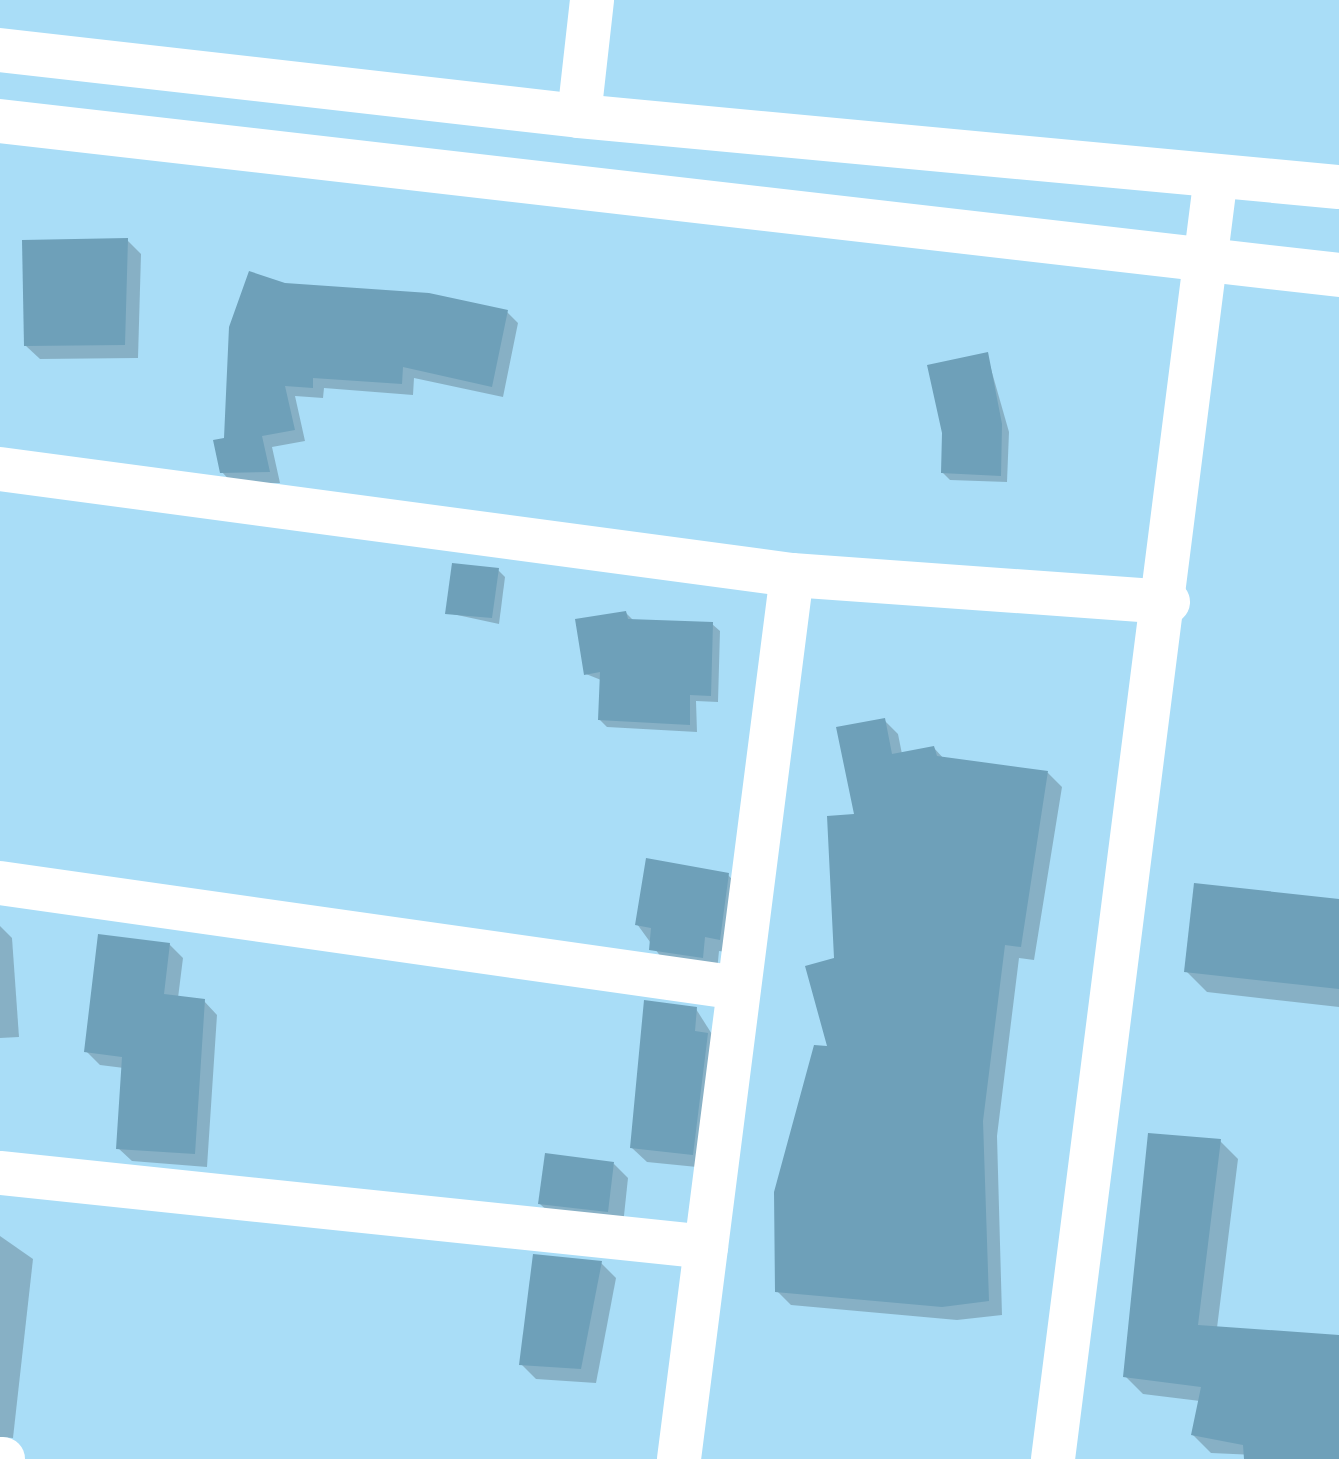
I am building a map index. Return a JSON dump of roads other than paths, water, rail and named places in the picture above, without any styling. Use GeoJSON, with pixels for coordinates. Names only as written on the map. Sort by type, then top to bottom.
{"type":"FeatureCollection","features":[{"type":"Feature","properties":{"kind":"street"},"geometry":{"type":"LineString","coordinates":[[579,116],[592,0]]}},
{"type":"Feature","properties":{"kind":"street"},"geometry":{"type":"LineString","coordinates":[[0,50],[579,116],[1339,187]]}},
{"type":"Feature","properties":{"kind":"street"},"geometry":{"type":"LineString","coordinates":[[0,121],[1339,275]]}},
{"type":"Feature","properties":{"kind":"street"},"geometry":{"type":"LineString","coordinates":[[1053,1459],[1168,602],[1216,176]]}},
{"type":"Feature","properties":{"kind":"street"},"geometry":{"type":"LineString","coordinates":[[0,469],[792,575],[1168,602]]}},
{"type":"Feature","properties":{"kind":"street"},"geometry":{"type":"LineString","coordinates":[[679,1459],[792,575]]}},
{"type":"Feature","properties":{"kind":"street"},"geometry":{"type":"LineString","coordinates":[[0,883],[739,988]]}},
{"type":"Feature","properties":{"kind":"street"},"geometry":{"type":"LineString","coordinates":[[0,1173],[706,1247]]}}]}
